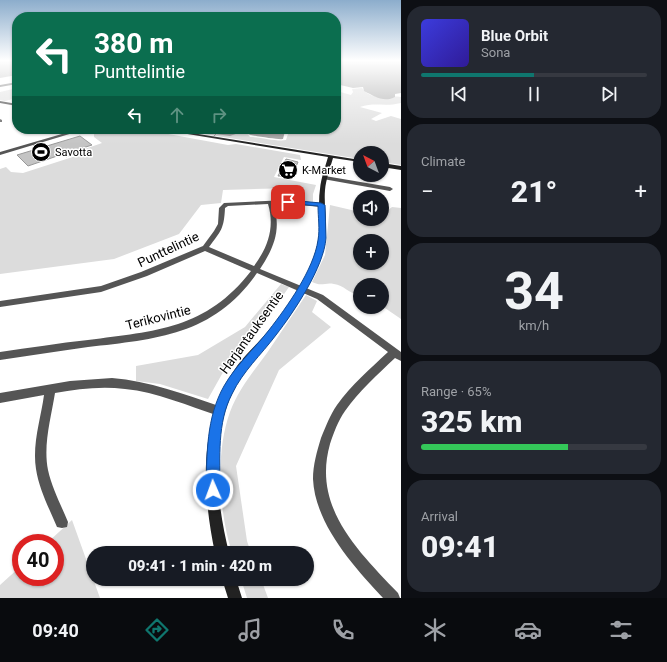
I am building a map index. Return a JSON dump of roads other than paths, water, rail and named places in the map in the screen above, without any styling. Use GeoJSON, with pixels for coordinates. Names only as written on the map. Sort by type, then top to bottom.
{"type":"FeatureCollection","features":[{"type":"Feature","properties":{"kind":"street"},"geometry":{"type":"LineString","coordinates":[[0,102],[12,104]]}},
{"type":"Feature","properties":{"kind":"street"},"geometry":{"type":"LineString","coordinates":[[0,154],[67,134]]}},
{"type":"Feature","properties":{"kind":"street"},"geometry":{"type":"LineString","coordinates":[[190,134],[353,160]]}},
{"type":"Feature","properties":{"kind":"street","name":"Harjantauksentie"},"geometry":{"type":"LineString","coordinates":[[220,546],[214,505],[212,474],[213,442],[219,412],[228,391],[240,370],[273,332],[309,277],[319,250],[323,224],[321,205],[322,193],[331,157]]}},
{"type":"Feature","properties":{"kind":"street"},"geometry":{"type":"LineString","coordinates":[[389,166],[401,168]]}},
{"type":"Feature","properties":{"kind":"street"},"geometry":{"type":"LineString","coordinates":[[325,178],[390,189]]}},
{"type":"Feature","properties":{"kind":"street","name":"Punttelintie"},"geometry":{"type":"LineString","coordinates":[[0,304],[101,289],[144,274],[204,248],[217,232],[221,224],[223,206],[232,204],[302,202],[321,205]]}},
{"type":"Feature","properties":{"kind":"street","name":"Terikovintie"},"geometry":{"type":"LineString","coordinates":[[0,356],[153,334],[190,324],[204,318],[221,307],[240,290],[267,253],[274,235],[275,220],[270,203]]}},
{"type":"Feature","properties":{"kind":"street"},"geometry":{"type":"LineString","coordinates":[[204,248],[320,297],[398,355],[359,387],[334,418],[322,452],[320,473],[321,490],[326,506],[338,530],[351,550],[393,598]]}},
{"type":"Feature","properties":{"kind":"street"},"geometry":{"type":"LineString","coordinates":[[0,398],[83,384],[113,383],[132,385],[178,397],[219,412]]}},
{"type":"Feature","properties":{"kind":"street"},"geometry":{"type":"LineString","coordinates":[[50,390],[42,444],[41,462],[45,480],[62,522]]}},
{"type":"Feature","properties":{"kind":"street"},"geometry":{"type":"LineString","coordinates":[[231,586],[235,598]]}},
{"type":"Feature","properties":{"kind":"place","name":"Savotta"},"geometry":{"type":"Point","coordinates":[41,152]}},
{"type":"Feature","properties":{"kind":"place","name":"K-Market"},"geometry":{"type":"Point","coordinates":[288,170]}}]}
